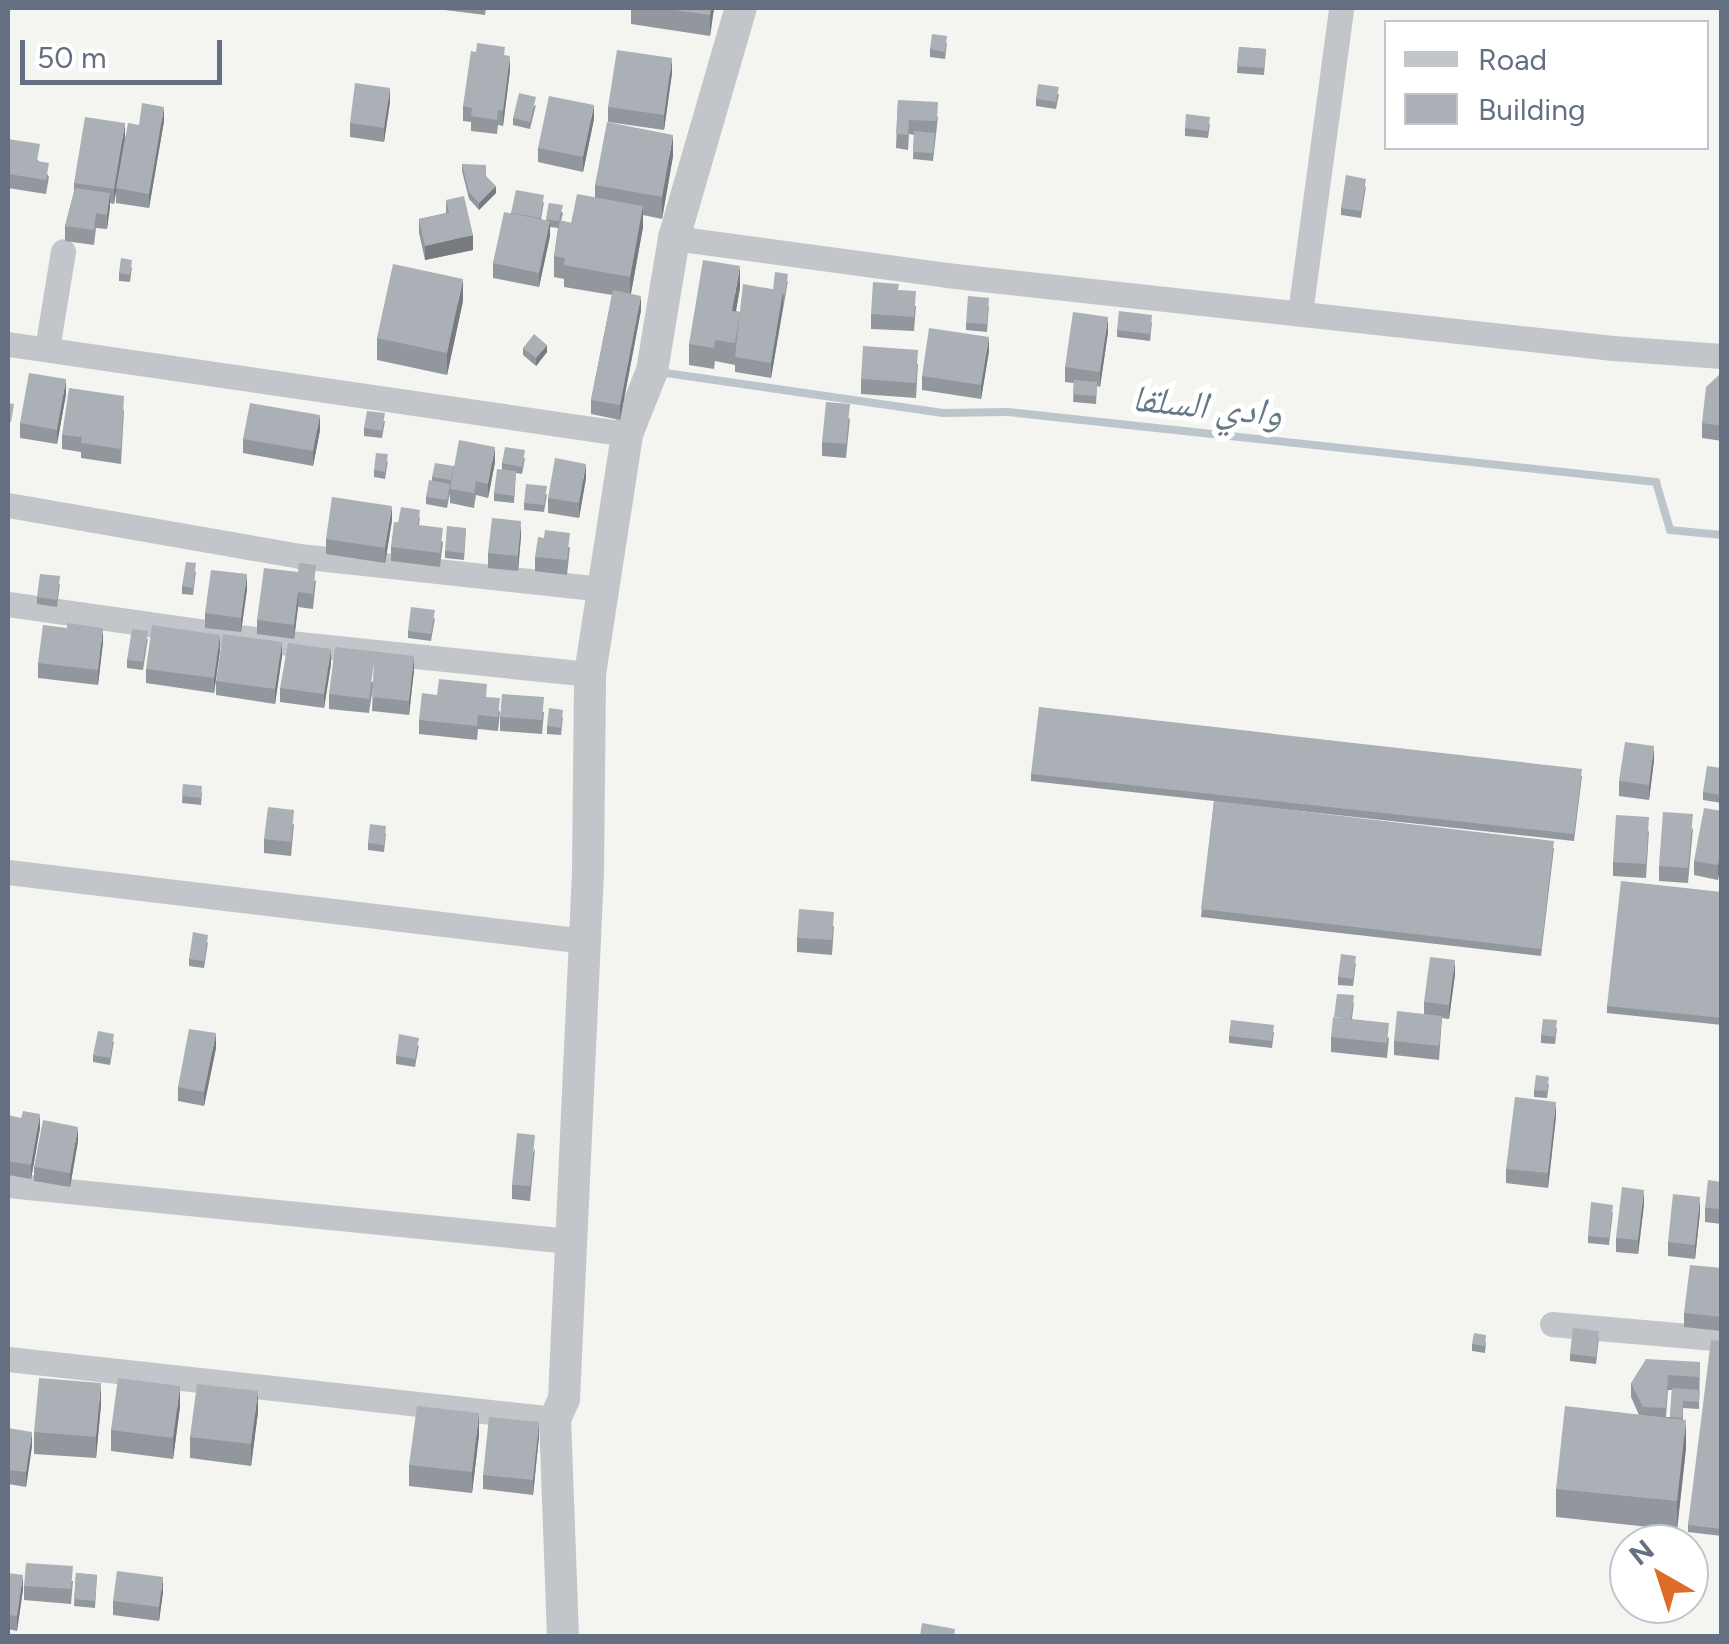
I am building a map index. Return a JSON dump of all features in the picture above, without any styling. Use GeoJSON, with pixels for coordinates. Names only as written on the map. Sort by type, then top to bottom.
{"type":"FeatureCollection","features":[{"type":"Feature","properties":{"kind":"street"},"geometry":{"type":"LineString","coordinates":[[563,1636],[554,1419],[564,1399],[584,941],[590,674],[627,434],[652,371],[674,238],[741,8]]}},
{"type":"Feature","properties":{"kind":"street"},"geometry":{"type":"LineString","coordinates":[[1300,313],[1341,8]]}},
{"type":"Feature","properties":{"kind":"street"},"geometry":{"type":"LineString","coordinates":[[674,238],[946,275],[1722,356]]}},
{"type":"Feature","properties":{"kind":"street"},"geometry":{"type":"LineString","coordinates":[[47,349],[63,252]]}},
{"type":"Feature","properties":{"kind":"street"},"geometry":{"type":"LineString","coordinates":[[8,344],[627,434]]}},
{"type":"Feature","properties":{"kind":"street"},"geometry":{"type":"LineString","coordinates":[[8,505],[299,556],[601,588]]}},
{"type":"Feature","properties":{"kind":"street"},"geometry":{"type":"LineString","coordinates":[[8,604],[260,640],[590,674]]}},
{"type":"Feature","properties":{"kind":"street"},"geometry":{"type":"LineString","coordinates":[[8,872],[584,941]]}},
{"type":"Feature","properties":{"kind":"street"},"geometry":{"type":"LineString","coordinates":[[8,1184],[570,1241]]}},
{"type":"Feature","properties":{"kind":"street"},"geometry":{"type":"LineString","coordinates":[[1552,1324],[1722,1339]]}},
{"type":"Feature","properties":{"kind":"street"},"geometry":{"type":"LineString","coordinates":[[8,1360],[554,1419]]}},
{"type":"Feature","properties":{"kind":"building"},"geometry":{"type":"Polygon","coordinates":[[[660,8],[711,8],[710,15],[660,8]]]}},
{"type":"Feature","properties":{"kind":"building"},"geometry":{"type":"Polygon","coordinates":[[[932,34],[947,36],[945,52],[930,49],[932,34]]]}},
{"type":"Feature","properties":{"kind":"building"},"geometry":{"type":"Polygon","coordinates":[[[477,43],[505,47],[504,55],[510,56],[503,111],[498,110],[497,120],[471,116],[472,108],[463,106],[471,51],[476,52],[477,43]]]}},
{"type":"Feature","properties":{"kind":"building"},"geometry":{"type":"Polygon","coordinates":[[[1239,47],[1266,49],[1264,68],[1237,66],[1239,47]]]}},
{"type":"Feature","properties":{"kind":"building"},"geometry":{"type":"Polygon","coordinates":[[[617,50],[672,58],[664,115],[608,107],[617,50]]]}},
{"type":"Feature","properties":{"kind":"building"},"geometry":{"type":"Polygon","coordinates":[[[355,83],[390,88],[384,128],[350,123],[355,83]]]}},
{"type":"Feature","properties":{"kind":"building"},"geometry":{"type":"Polygon","coordinates":[[[1038,84],[1059,87],[1056,102],[1036,99],[1038,84]]]}},
{"type":"Feature","properties":{"kind":"building"},"geometry":{"type":"Polygon","coordinates":[[[519,93],[536,97],[530,122],[513,118],[519,93]]]}},
{"type":"Feature","properties":{"kind":"building"},"geometry":{"type":"Polygon","coordinates":[[[549,96],[594,105],[583,157],[538,148],[549,96]]]}},
{"type":"Feature","properties":{"kind":"building"},"geometry":{"type":"Polygon","coordinates":[[[898,100],[938,102],[937,121],[909,120],[908,135],[896,134],[898,100]]]}},
{"type":"Feature","properties":{"kind":"building"},"geometry":{"type":"Polygon","coordinates":[[[142,103],[164,107],[149,194],[116,188],[128,123],[139,125],[142,103]]]}},
{"type":"Feature","properties":{"kind":"building"},"geometry":{"type":"Polygon","coordinates":[[[1186,114],[1210,117],[1208,131],[1185,128],[1186,114]]]}},
{"type":"Feature","properties":{"kind":"building"},"geometry":{"type":"Polygon","coordinates":[[[85,117],[125,123],[114,189],[74,183],[85,117]]]}},
{"type":"Feature","properties":{"kind":"building"},"geometry":{"type":"Polygon","coordinates":[[[607,122],[673,135],[662,197],[595,185],[607,122]]]}},
{"type":"Feature","properties":{"kind":"building"},"geometry":{"type":"Polygon","coordinates":[[[914,131],[935,133],[933,153],[913,152],[914,131]]]}},
{"type":"Feature","properties":{"kind":"building"},"geometry":{"type":"Polygon","coordinates":[[[8,139],[40,144],[37,161],[49,163],[46,180],[8,174],[8,139]]]}},
{"type":"Feature","properties":{"kind":"building"},"geometry":{"type":"Polygon","coordinates":[[[462,164],[486,165],[486,176],[496,186],[479,203],[469,192],[462,164]]]}},
{"type":"Feature","properties":{"kind":"building"},"geometry":{"type":"Polygon","coordinates":[[[1346,175],[1366,179],[1361,211],[1341,208],[1346,175]]]}},
{"type":"Feature","properties":{"kind":"building"},"geometry":{"type":"Polygon","coordinates":[[[75,188],[110,193],[107,215],[96,213],[94,230],[65,226],[75,188]]]}},
{"type":"Feature","properties":{"kind":"building"},"geometry":{"type":"Polygon","coordinates":[[[516,190],[544,195],[540,218],[511,213],[516,190]]]}},
{"type":"Feature","properties":{"kind":"building"},"geometry":{"type":"Polygon","coordinates":[[[577,194],[643,206],[630,277],[564,265],[565,258],[554,256],[560,220],[571,223],[577,194]]]}},
{"type":"Feature","properties":{"kind":"building"},"geometry":{"type":"Polygon","coordinates":[[[464,196],[473,235],[425,246],[419,219],[449,213],[446,200],[464,196]]]}},
{"type":"Feature","properties":{"kind":"building"},"geometry":{"type":"Polygon","coordinates":[[[549,203],[563,205],[559,221],[546,219],[549,203]]]}},
{"type":"Feature","properties":{"kind":"building"},"geometry":{"type":"Polygon","coordinates":[[[504,212],[550,221],[539,273],[493,263],[504,212]]]}},
{"type":"Feature","properties":{"kind":"building"},"geometry":{"type":"Polygon","coordinates":[[[121,258],[132,260],[130,275],[119,273],[121,258]]]}},
{"type":"Feature","properties":{"kind":"building"},"geometry":{"type":"Polygon","coordinates":[[[703,260],[740,266],[732,311],[740,312],[735,343],[715,340],[714,348],[689,344],[703,260]]]}},
{"type":"Feature","properties":{"kind":"building"},"geometry":{"type":"Polygon","coordinates":[[[393,264],[463,279],[447,353],[377,338],[393,264]]]}},
{"type":"Feature","properties":{"kind":"building"},"geometry":{"type":"Polygon","coordinates":[[[775,272],[788,274],[785,294],[773,290],[775,272]]]}},
{"type":"Feature","properties":{"kind":"building"},"geometry":{"type":"Polygon","coordinates":[[[873,282],[899,284],[898,290],[916,291],[914,317],[871,314],[873,282]]]}},
{"type":"Feature","properties":{"kind":"building"},"geometry":{"type":"Polygon","coordinates":[[[743,284],[783,291],[771,363],[735,357],[743,284]]]}},
{"type":"Feature","properties":{"kind":"building"},"geometry":{"type":"Polygon","coordinates":[[[613,290],[641,296],[620,405],[591,400],[613,290]]]}},
{"type":"Feature","properties":{"kind":"building"},"geometry":{"type":"Polygon","coordinates":[[[968,296],[989,298],[987,324],[966,323],[968,296]]]}},
{"type":"Feature","properties":{"kind":"building"},"geometry":{"type":"Polygon","coordinates":[[[1119,311],[1152,315],[1150,334],[1117,330],[1119,311]]]}},
{"type":"Feature","properties":{"kind":"building"},"geometry":{"type":"Polygon","coordinates":[[[1073,312],[1108,317],[1100,372],[1065,367],[1073,312]]]}},
{"type":"Feature","properties":{"kind":"building"},"geometry":{"type":"Polygon","coordinates":[[[929,328],[989,337],[981,385],[922,376],[929,328]]]}},
{"type":"Feature","properties":{"kind":"building"},"geometry":{"type":"Polygon","coordinates":[[[534,334],[547,345],[536,358],[523,348],[534,334]]]}},
{"type":"Feature","properties":{"kind":"building"},"geometry":{"type":"Polygon","coordinates":[[[863,346],[918,350],[916,383],[861,379],[863,346]]]}},
{"type":"Feature","properties":{"kind":"building"},"geometry":{"type":"Polygon","coordinates":[[[29,373],[66,379],[57,430],[20,423],[29,373]]]}},
{"type":"Feature","properties":{"kind":"building"},"geometry":{"type":"Polygon","coordinates":[[[1719,375],[1722,426],[1702,423],[1706,387],[1719,375]]]}},
{"type":"Feature","properties":{"kind":"building"},"geometry":{"type":"Polygon","coordinates":[[[1074,380],[1097,382],[1096,396],[1073,394],[1074,380]]]}},
{"type":"Feature","properties":{"kind":"building"},"geometry":{"type":"Polygon","coordinates":[[[69,388],[124,396],[121,449],[81,443],[82,437],[62,435],[69,388]]]}},
{"type":"Feature","properties":{"kind":"building"},"geometry":{"type":"Polygon","coordinates":[[[826,402],[850,404],[846,444],[822,442],[826,402]]]}},
{"type":"Feature","properties":{"kind":"building"},"geometry":{"type":"Polygon","coordinates":[[[8,403],[14,404],[11,422],[8,422],[8,403]]]}},
{"type":"Feature","properties":{"kind":"building"},"geometry":{"type":"Polygon","coordinates":[[[250,403],[320,415],[313,451],[243,439],[250,403]]]}},
{"type":"Feature","properties":{"kind":"building"},"geometry":{"type":"Polygon","coordinates":[[[367,411],[385,413],[382,431],[364,428],[367,411]]]}},
{"type":"Feature","properties":{"kind":"building"},"geometry":{"type":"Polygon","coordinates":[[[459,440],[495,447],[488,484],[476,481],[474,493],[450,489],[459,440]]]}},
{"type":"Feature","properties":{"kind":"building"},"geometry":{"type":"Polygon","coordinates":[[[505,447],[525,450],[522,467],[502,463],[505,447]]]}},
{"type":"Feature","properties":{"kind":"building"},"geometry":{"type":"Polygon","coordinates":[[[376,453],[388,454],[385,472],[374,470],[376,453]]]}},
{"type":"Feature","properties":{"kind":"building"},"geometry":{"type":"Polygon","coordinates":[[[555,458],[586,464],[579,503],[548,498],[555,458]]]}},
{"type":"Feature","properties":{"kind":"building"},"geometry":{"type":"Polygon","coordinates":[[[435,463],[454,466],[451,480],[432,477],[435,463]]]}},
{"type":"Feature","properties":{"kind":"building"},"geometry":{"type":"Polygon","coordinates":[[[497,469],[516,471],[514,496],[494,493],[497,469]]]}},
{"type":"Feature","properties":{"kind":"building"},"geometry":{"type":"Polygon","coordinates":[[[429,480],[450,484],[447,500],[426,497],[429,480]]]}},
{"type":"Feature","properties":{"kind":"building"},"geometry":{"type":"Polygon","coordinates":[[[526,484],[547,486],[544,505],[524,503],[526,484]]]}},
{"type":"Feature","properties":{"kind":"building"},"geometry":{"type":"Polygon","coordinates":[[[332,497],[392,506],[385,548],[326,539],[332,497]]]}},
{"type":"Feature","properties":{"kind":"building"},"geometry":{"type":"Polygon","coordinates":[[[401,507],[420,510],[418,525],[398,523],[401,507]]]}},
{"type":"Feature","properties":{"kind":"building"},"geometry":{"type":"Polygon","coordinates":[[[492,518],[521,521],[518,556],[488,553],[492,518]]]}},
{"type":"Feature","properties":{"kind":"building"},"geometry":{"type":"Polygon","coordinates":[[[394,522],[443,528],[440,553],[391,547],[394,522]]]}},
{"type":"Feature","properties":{"kind":"building"},"geometry":{"type":"Polygon","coordinates":[[[447,526],[466,528],[464,553],[445,551],[447,526]]]}},
{"type":"Feature","properties":{"kind":"building"},"geometry":{"type":"Polygon","coordinates":[[[545,530],[570,533],[567,560],[535,557],[538,537],[544,538],[545,530]]]}},
{"type":"Feature","properties":{"kind":"building"},"geometry":{"type":"Polygon","coordinates":[[[186,562],[196,563],[193,588],[182,586],[186,562]]]}},
{"type":"Feature","properties":{"kind":"building"},"geometry":{"type":"Polygon","coordinates":[[[299,563],[316,565],[313,594],[298,592],[294,625],[257,620],[264,568],[298,572],[299,563]]]}},
{"type":"Feature","properties":{"kind":"building"},"geometry":{"type":"Polygon","coordinates":[[[211,570],[247,574],[241,618],[205,613],[211,570]]]}},
{"type":"Feature","properties":{"kind":"building"},"geometry":{"type":"Polygon","coordinates":[[[40,574],[60,576],[57,600],[37,597],[40,574]]]}},
{"type":"Feature","properties":{"kind":"building"},"geometry":{"type":"Polygon","coordinates":[[[411,607],[435,610],[431,634],[408,631],[411,607]]]}},
{"type":"Feature","properties":{"kind":"building"},"geometry":{"type":"Polygon","coordinates":[[[67,623],[103,628],[98,670],[38,663],[43,625],[67,628],[67,623]]]}},
{"type":"Feature","properties":{"kind":"building"},"geometry":{"type":"Polygon","coordinates":[[[152,625],[220,635],[214,678],[146,669],[152,625]]]}},
{"type":"Feature","properties":{"kind":"building"},"geometry":{"type":"Polygon","coordinates":[[[132,629],[148,631],[143,662],[127,660],[132,629]]]}},
{"type":"Feature","properties":{"kind":"building"},"geometry":{"type":"Polygon","coordinates":[[[223,634],[282,642],[275,689],[216,681],[223,634]]]}},
{"type":"Feature","properties":{"kind":"building"},"geometry":{"type":"Polygon","coordinates":[[[288,643],[331,649],[324,694],[280,688],[288,643]]]}},
{"type":"Feature","properties":{"kind":"building"},"geometry":{"type":"Polygon","coordinates":[[[335,647],[414,656],[409,701],[372,697],[374,663],[369,699],[329,694],[335,647]]]}},
{"type":"Feature","properties":{"kind":"building"},"geometry":{"type":"Polygon","coordinates":[[[439,679],[487,684],[486,697],[500,698],[498,717],[478,715],[477,726],[419,720],[422,693],[437,695],[439,679]]]}},
{"type":"Feature","properties":{"kind":"building"},"geometry":{"type":"Polygon","coordinates":[[[502,694],[544,697],[542,720],[500,717],[502,694]]]}},
{"type":"Feature","properties":{"kind":"building"},"geometry":{"type":"Polygon","coordinates":[[[1039,707],[1582,769],[1574,834],[1031,774],[1039,707]]]}},
{"type":"Feature","properties":{"kind":"building"},"geometry":{"type":"Polygon","coordinates":[[[549,708],[563,710],[561,728],[547,726],[549,708]]]}},
{"type":"Feature","properties":{"kind":"building"},"geometry":{"type":"Polygon","coordinates":[[[1625,742],[1654,746],[1649,785],[1619,781],[1625,742]]]}},
{"type":"Feature","properties":{"kind":"building"},"geometry":{"type":"Polygon","coordinates":[[[1707,766],[1722,768],[1722,795],[1703,792],[1707,766]]]}},
{"type":"Feature","properties":{"kind":"building"},"geometry":{"type":"Polygon","coordinates":[[[183,784],[202,786],[201,798],[182,796],[183,784]]]}},
{"type":"Feature","properties":{"kind":"building"},"geometry":{"type":"Polygon","coordinates":[[[1214,801],[1554,841],[1541,949],[1201,909],[1214,801]]]}},
{"type":"Feature","properties":{"kind":"building"},"geometry":{"type":"Polygon","coordinates":[[[268,807],[294,810],[291,842],[264,839],[268,807]]]}},
{"type":"Feature","properties":{"kind":"building"},"geometry":{"type":"Polygon","coordinates":[[[1704,808],[1722,811],[1718,865],[1694,861],[1704,808]]]}},
{"type":"Feature","properties":{"kind":"building"},"geometry":{"type":"Polygon","coordinates":[[[1663,812],[1693,814],[1688,868],[1659,866],[1663,812]]]}},
{"type":"Feature","properties":{"kind":"building"},"geometry":{"type":"Polygon","coordinates":[[[1616,815],[1649,817],[1646,864],[1613,862],[1616,815]]]}},
{"type":"Feature","properties":{"kind":"building"},"geometry":{"type":"Polygon","coordinates":[[[370,824],[386,826],[384,845],[368,843],[370,824]]]}},
{"type":"Feature","properties":{"kind":"building"},"geometry":{"type":"Polygon","coordinates":[[[1621,881],[1722,892],[1722,1018],[1607,1006],[1621,881]]]}},
{"type":"Feature","properties":{"kind":"building"},"geometry":{"type":"Polygon","coordinates":[[[799,909],[834,912],[832,940],[797,938],[799,909]]]}},
{"type":"Feature","properties":{"kind":"building"},"geometry":{"type":"Polygon","coordinates":[[[193,932],[208,935],[204,961],[189,959],[193,932]]]}},
{"type":"Feature","properties":{"kind":"building"},"geometry":{"type":"Polygon","coordinates":[[[1341,954],[1356,956],[1353,979],[1338,977],[1341,954]]]}},
{"type":"Feature","properties":{"kind":"building"},"geometry":{"type":"Polygon","coordinates":[[[1430,957],[1455,960],[1449,1005],[1424,1002],[1430,957]]]}},
{"type":"Feature","properties":{"kind":"building"},"geometry":{"type":"Polygon","coordinates":[[[1337,994],[1354,995],[1351,1019],[1334,1017],[1337,994]]]}},
{"type":"Feature","properties":{"kind":"building"},"geometry":{"type":"Polygon","coordinates":[[[1397,1011],[1442,1016],[1439,1046],[1394,1041],[1397,1011]]]}},
{"type":"Feature","properties":{"kind":"building"},"geometry":{"type":"Polygon","coordinates":[[[1333,1017],[1389,1023],[1387,1043],[1331,1037],[1333,1017]]]}},
{"type":"Feature","properties":{"kind":"building"},"geometry":{"type":"Polygon","coordinates":[[[1543,1019],[1557,1020],[1555,1037],[1541,1035],[1543,1019]]]}},
{"type":"Feature","properties":{"kind":"building"},"geometry":{"type":"Polygon","coordinates":[[[1231,1020],[1274,1025],[1272,1041],[1229,1036],[1231,1020]]]}},
{"type":"Feature","properties":{"kind":"building"},"geometry":{"type":"Polygon","coordinates":[[[189,1029],[216,1033],[204,1092],[178,1087],[189,1029]]]}},
{"type":"Feature","properties":{"kind":"building"},"geometry":{"type":"Polygon","coordinates":[[[98,1031],[114,1034],[110,1058],[93,1055],[98,1031]]]}},
{"type":"Feature","properties":{"kind":"building"},"geometry":{"type":"Polygon","coordinates":[[[399,1034],[419,1038],[415,1059],[396,1056],[399,1034]]]}},
{"type":"Feature","properties":{"kind":"building"},"geometry":{"type":"Polygon","coordinates":[[[1536,1075],[1549,1077],[1547,1091],[1534,1090],[1536,1075]]]}},
{"type":"Feature","properties":{"kind":"building"},"geometry":{"type":"Polygon","coordinates":[[[1515,1097],[1556,1102],[1548,1173],[1506,1169],[1515,1097]]]}},
{"type":"Feature","properties":{"kind":"building"},"geometry":{"type":"Polygon","coordinates":[[[23,1111],[40,1114],[31,1165],[8,1161],[8,1115],[21,1118],[23,1111]]]}},
{"type":"Feature","properties":{"kind":"building"},"geometry":{"type":"Polygon","coordinates":[[[43,1120],[78,1127],[70,1173],[34,1167],[43,1120]]]}},
{"type":"Feature","properties":{"kind":"building"},"geometry":{"type":"Polygon","coordinates":[[[517,1133],[535,1135],[530,1186],[512,1185],[517,1133]]]}},
{"type":"Feature","properties":{"kind":"building"},"geometry":{"type":"Polygon","coordinates":[[[1708,1180],[1722,1182],[1722,1209],[1705,1208],[1708,1180]]]}},
{"type":"Feature","properties":{"kind":"building"},"geometry":{"type":"Polygon","coordinates":[[[1622,1187],[1644,1190],[1638,1240],[1616,1238],[1622,1187]]]}},
{"type":"Feature","properties":{"kind":"building"},"geometry":{"type":"Polygon","coordinates":[[[1673,1194],[1700,1197],[1695,1245],[1668,1242],[1673,1194]]]}},
{"type":"Feature","properties":{"kind":"building"},"geometry":{"type":"Polygon","coordinates":[[[1591,1202],[1613,1205],[1609,1238],[1588,1236],[1591,1202]]]}},
{"type":"Feature","properties":{"kind":"building"},"geometry":{"type":"Polygon","coordinates":[[[1690,1265],[1722,1268],[1722,1317],[1684,1313],[1690,1265]]]}},
{"type":"Feature","properties":{"kind":"building"},"geometry":{"type":"Polygon","coordinates":[[[1573,1328],[1599,1331],[1596,1357],[1570,1354],[1573,1328]]]}},
{"type":"Feature","properties":{"kind":"building"},"geometry":{"type":"Polygon","coordinates":[[[1474,1333],[1486,1335],[1485,1346],[1472,1344],[1474,1333]]]}},
{"type":"Feature","properties":{"kind":"building"},"geometry":{"type":"Polygon","coordinates":[[[1711,1340],[1722,1341],[1722,1529],[1709,1527],[1709,1524],[1688,1524],[1711,1340]]]}},
{"type":"Feature","properties":{"kind":"building"},"geometry":{"type":"Polygon","coordinates":[[[1646,1359],[1700,1362],[1699,1377],[1668,1375],[1666,1408],[1643,1407],[1631,1383],[1646,1359]]]}},
{"type":"Feature","properties":{"kind":"building"},"geometry":{"type":"Polygon","coordinates":[[[39,1378],[101,1383],[96,1437],[34,1432],[39,1378]]]}},
{"type":"Feature","properties":{"kind":"building"},"geometry":{"type":"Polygon","coordinates":[[[118,1378],[180,1386],[173,1438],[111,1430],[118,1378]]]}},
{"type":"Feature","properties":{"kind":"building"},"geometry":{"type":"Polygon","coordinates":[[[197,1384],[258,1391],[251,1444],[190,1437],[197,1384]]]}},
{"type":"Feature","properties":{"kind":"building"},"geometry":{"type":"Polygon","coordinates":[[[1672,1388],[1700,1390],[1699,1402],[1683,1401],[1682,1418],[1670,1417],[1672,1388]]]}},
{"type":"Feature","properties":{"kind":"building"},"geometry":{"type":"Polygon","coordinates":[[[417,1406],[479,1413],[472,1472],[409,1465],[417,1406]]]}},
{"type":"Feature","properties":{"kind":"building"},"geometry":{"type":"Polygon","coordinates":[[[1565,1406],[1686,1420],[1677,1501],[1556,1489],[1565,1406]]]}},
{"type":"Feature","properties":{"kind":"building"},"geometry":{"type":"Polygon","coordinates":[[[489,1417],[539,1422],[533,1480],[483,1475],[489,1417]]]}},
{"type":"Feature","properties":{"kind":"building"},"geometry":{"type":"Polygon","coordinates":[[[8,1428],[32,1432],[26,1472],[8,1470],[8,1428]]]}},
{"type":"Feature","properties":{"kind":"building"},"geometry":{"type":"Polygon","coordinates":[[[26,1563],[73,1566],[71,1589],[24,1586],[26,1563]]]}},
{"type":"Feature","properties":{"kind":"building"},"geometry":{"type":"Polygon","coordinates":[[[117,1571],[163,1577],[159,1607],[113,1601],[117,1571]]]}},
{"type":"Feature","properties":{"kind":"building"},"geometry":{"type":"Polygon","coordinates":[[[8,1573],[23,1575],[17,1616],[8,1615],[8,1573]]]}},
{"type":"Feature","properties":{"kind":"building"},"geometry":{"type":"Polygon","coordinates":[[[76,1573],[97,1575],[95,1601],[74,1599],[76,1573]]]}},
{"type":"Feature","properties":{"kind":"building"},"geometry":{"type":"Polygon","coordinates":[[[922,1623],[955,1629],[954,1636],[920,1636],[922,1623]]]}},
{"type":"Feature","properties":{"kind":"waterway","name":"وادي السلقا"},"geometry":{"type":"LineString","coordinates":[[659,372],[943,413],[1008,412],[1656,482],[1670,530],[1722,535]]}}]}
